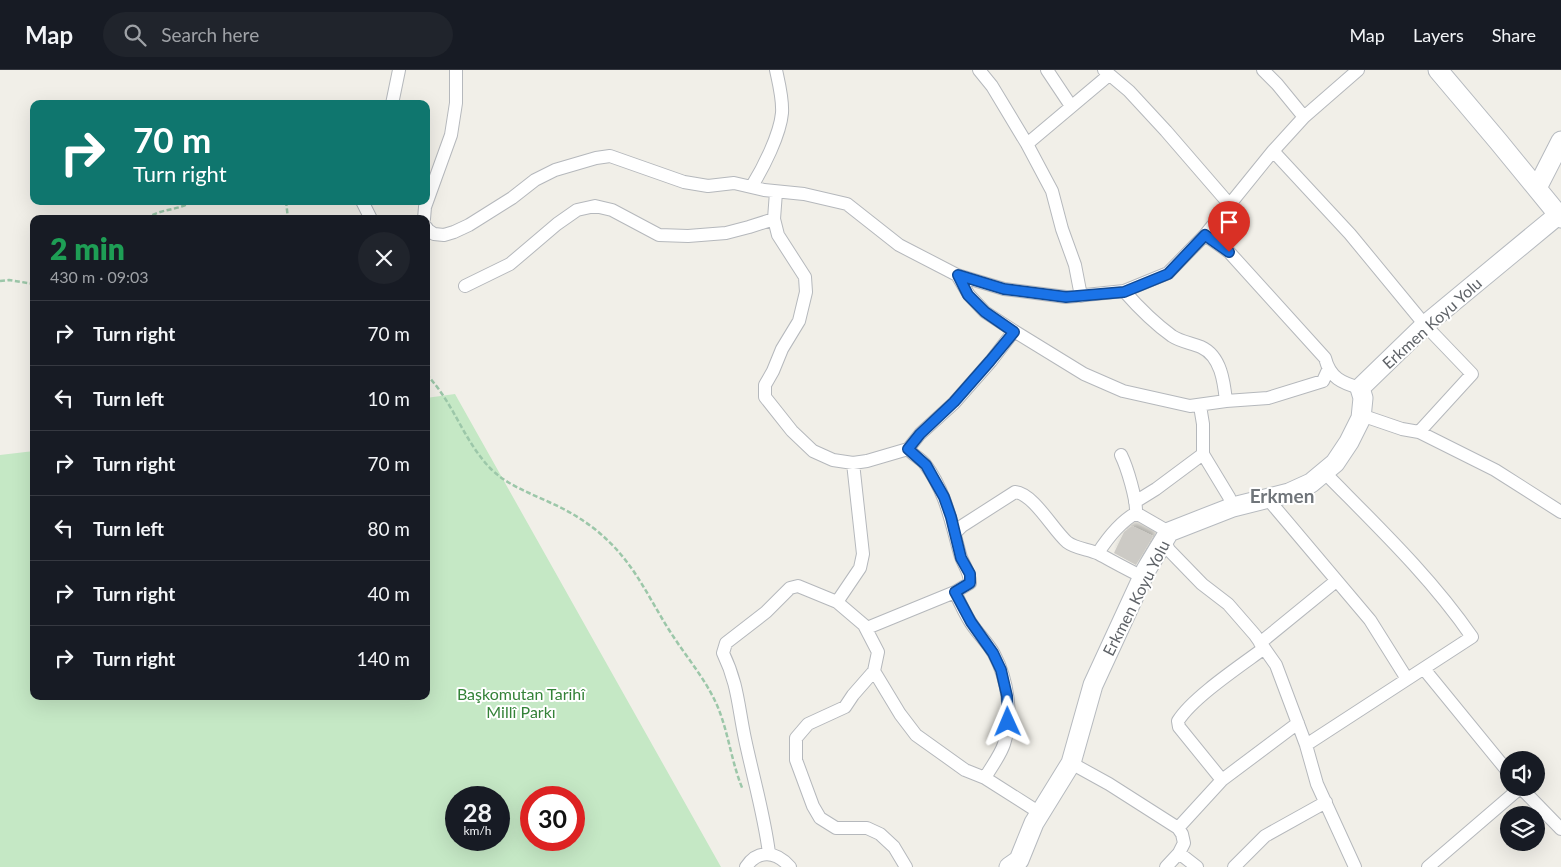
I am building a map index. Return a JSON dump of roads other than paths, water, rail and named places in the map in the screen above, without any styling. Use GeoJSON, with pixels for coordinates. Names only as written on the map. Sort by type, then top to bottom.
{"type":"FeatureCollection","features":[{"type":"Feature","properties":{"kind":"street"},"geometry":{"type":"LineString","coordinates":[[393,100],[398,70]]}},
{"type":"Feature","properties":{"kind":"street"},"geometry":{"type":"LineString","coordinates":[[430,195],[450,135],[456,103],[456,70]]}},
{"type":"Feature","properties":{"kind":"street"},"geometry":{"type":"LineString","coordinates":[[752,186],[764,166],[782,114],[776,70]]}},
{"type":"Feature","properties":{"kind":"street"},"geometry":{"type":"LineString","coordinates":[[979,70],[992,86],[1027,144],[1052,192],[1062,229],[1075,264],[1081,296]]}},
{"type":"Feature","properties":{"kind":"street"},"geometry":{"type":"LineString","coordinates":[[1047,70],[1071,106]]}},
{"type":"Feature","properties":{"kind":"street"},"geometry":{"type":"LineString","coordinates":[[1262,70],[1277,84],[1304,117]]}},
{"type":"Feature","properties":{"kind":"street"},"geometry":{"type":"LineString","coordinates":[[430,231],[434,234],[444,235],[454,232],[555,170],[596,158],[610,156],[684,182],[708,186],[734,183],[776,192],[804,194],[847,204],[899,245],[958,275],[1004,289],[1066,297],[1124,292],[1168,274],[1205,235],[1273,151],[1304,117],[1358,70]]}},
{"type":"Feature","properties":{"kind":"street"},"geometry":{"type":"LineString","coordinates":[[1438,70],[1559,217]]}},
{"type":"Feature","properties":{"kind":"street"},"geometry":{"type":"LineString","coordinates":[[1027,144],[1071,106],[1106,72],[1129,91],[1166,130],[1230,205]]}},
{"type":"Feature","properties":{"kind":"street"},"geometry":{"type":"LineString","coordinates":[[1537,188],[1561,141]]}},
{"type":"Feature","properties":{"kind":"street"},"geometry":{"type":"LineString","coordinates":[[1273,151],[1350,234],[1425,325],[1472,374],[1419,432]]}},
{"type":"Feature","properties":{"kind":"street"},"geometry":{"type":"LineString","coordinates":[[776,192],[774,219],[778,235],[805,277],[806,292],[800,321],[782,349],[765,385],[765,397],[792,431],[813,451],[833,460],[853,463],[867,461],[908,449],[920,434],[954,402],[1014,332]]}},
{"type":"Feature","properties":{"kind":"street"},"geometry":{"type":"LineString","coordinates":[[465,286],[510,264],[556,224],[577,210],[595,206],[612,210],[659,235],[688,236],[726,233],[774,219]]}},
{"type":"Feature","properties":{"kind":"street","name":"Erkmen Koyu Yolu"},"geometry":{"type":"LineString","coordinates":[[1018,865],[1040,813],[1071,763],[1093,685],[1143,577],[1167,536],[1233,507],[1289,493],[1312,483],[1335,463],[1350,442],[1362,415],[1360,388],[1425,325],[1559,217]]}},
{"type":"Feature","properties":{"kind":"street"},"geometry":{"type":"LineString","coordinates":[[1205,235],[1229,252],[1325,358],[1328,370],[1344,383],[1360,388]]}},
{"type":"Feature","properties":{"kind":"street"},"geometry":{"type":"LineString","coordinates":[[958,275],[968,295],[985,312],[1014,332],[1084,374],[1123,392],[1190,406],[1200,406],[1226,401],[1268,398],[1311,386],[1323,381],[1328,370]]}},
{"type":"Feature","properties":{"kind":"street"},"geometry":{"type":"LineString","coordinates":[[1124,292],[1146,314],[1174,337],[1203,348],[1214,358],[1221,371],[1226,401]]}},
{"type":"Feature","properties":{"kind":"street"},"geometry":{"type":"LineString","coordinates":[[1200,406],[1203,424],[1203,454],[1233,507]]}},
{"type":"Feature","properties":{"kind":"street"},"geometry":{"type":"LineString","coordinates":[[1362,415],[1402,429],[1419,432],[1495,470],[1561,512]]}},
{"type":"Feature","properties":{"kind":"street"},"geometry":{"type":"LineString","coordinates":[[868,628],[955,592],[970,583],[970,574],[961,558],[956,533],[944,497],[926,465],[908,449]]}},
{"type":"Feature","properties":{"kind":"street"},"geometry":{"type":"LineString","coordinates":[[1098,553],[1135,508],[1156,489],[1203,454]]}},
{"type":"Feature","properties":{"kind":"street"},"geometry":{"type":"LineString","coordinates":[[1121,455],[1126,466],[1135,508],[1167,536],[1169,550],[1202,584],[1228,604],[1276,665],[1306,745],[1317,784],[1355,867]]}},
{"type":"Feature","properties":{"kind":"street"},"geometry":{"type":"LineString","coordinates":[[837,602],[860,568],[863,554],[853,463]]}},
{"type":"Feature","properties":{"kind":"street"},"geometry":{"type":"LineString","coordinates":[[1306,745],[1472,637],[1453,610],[1414,565],[1324,472]]}},
{"type":"Feature","properties":{"kind":"street"},"geometry":{"type":"LineString","coordinates":[[956,533],[962,526],[1016,492],[1021,492],[1037,507],[1068,543],[1081,549],[1098,553],[1143,577]]}},
{"type":"Feature","properties":{"kind":"street"},"geometry":{"type":"LineString","coordinates":[[1267,498],[1370,620],[1407,680]]}},
{"type":"Feature","properties":{"kind":"street"},"geometry":{"type":"LineString","coordinates":[[1222,780],[1179,727],[1178,721],[1182,714],[1336,581]]}},
{"type":"Feature","properties":{"kind":"street"},"geometry":{"type":"LineString","coordinates":[[769,853],[739,700],[732,672],[722,653],[726,642],[766,612],[790,588],[798,586],[837,602],[868,628],[878,652],[874,671],[845,707],[808,724],[796,738],[796,760],[813,806],[820,818],[836,828],[868,828],[880,834],[894,847],[906,867]]}},
{"type":"Feature","properties":{"kind":"street"},"geometry":{"type":"LineString","coordinates":[[955,592],[971,622],[993,653],[1001,670],[1007,696],[1008,722],[1004,743],[985,778]]}},
{"type":"Feature","properties":{"kind":"street"},"geometry":{"type":"LineString","coordinates":[[1424,669],[1500,762]]}},
{"type":"Feature","properties":{"kind":"street"},"geometry":{"type":"LineString","coordinates":[[874,671],[900,714],[916,735],[965,770],[985,778],[1040,813]]}},
{"type":"Feature","properties":{"kind":"street"},"geometry":{"type":"LineString","coordinates":[[1178,828],[1222,780],[1298,723]]}},
{"type":"Feature","properties":{"kind":"street"},"geometry":{"type":"LineString","coordinates":[[1071,763],[1109,784],[1178,828],[1184,843],[1179,853],[1166,867]]}},
{"type":"Feature","properties":{"kind":"street"},"geometry":{"type":"LineString","coordinates":[[1428,867],[1511,796]]}},
{"type":"Feature","properties":{"kind":"street"},"geometry":{"type":"LineString","coordinates":[[1528,796],[1561,829]]}},
{"type":"Feature","properties":{"kind":"street"},"geometry":{"type":"LineString","coordinates":[[1234,867],[1265,836],[1326,802]]}},
{"type":"Feature","properties":{"kind":"street"},"geometry":{"type":"LineString","coordinates":[[746,867],[750,861],[760,854],[769,853],[778,857],[790,867]]}},
{"type":"Feature","properties":{"kind":"street"},"geometry":{"type":"LineString","coordinates":[[1179,853],[1197,867]]}},
{"type":"Feature","properties":{"kind":"district","name":"Erkmen"},"geometry":{"type":"Point","coordinates":[1282,496]}},
{"type":"Feature","properties":{"kind":"park label","name":"Başkomutan Tarihî Millî Parkı"},"geometry":{"type":"Point","coordinates":[521,703]}}]}
